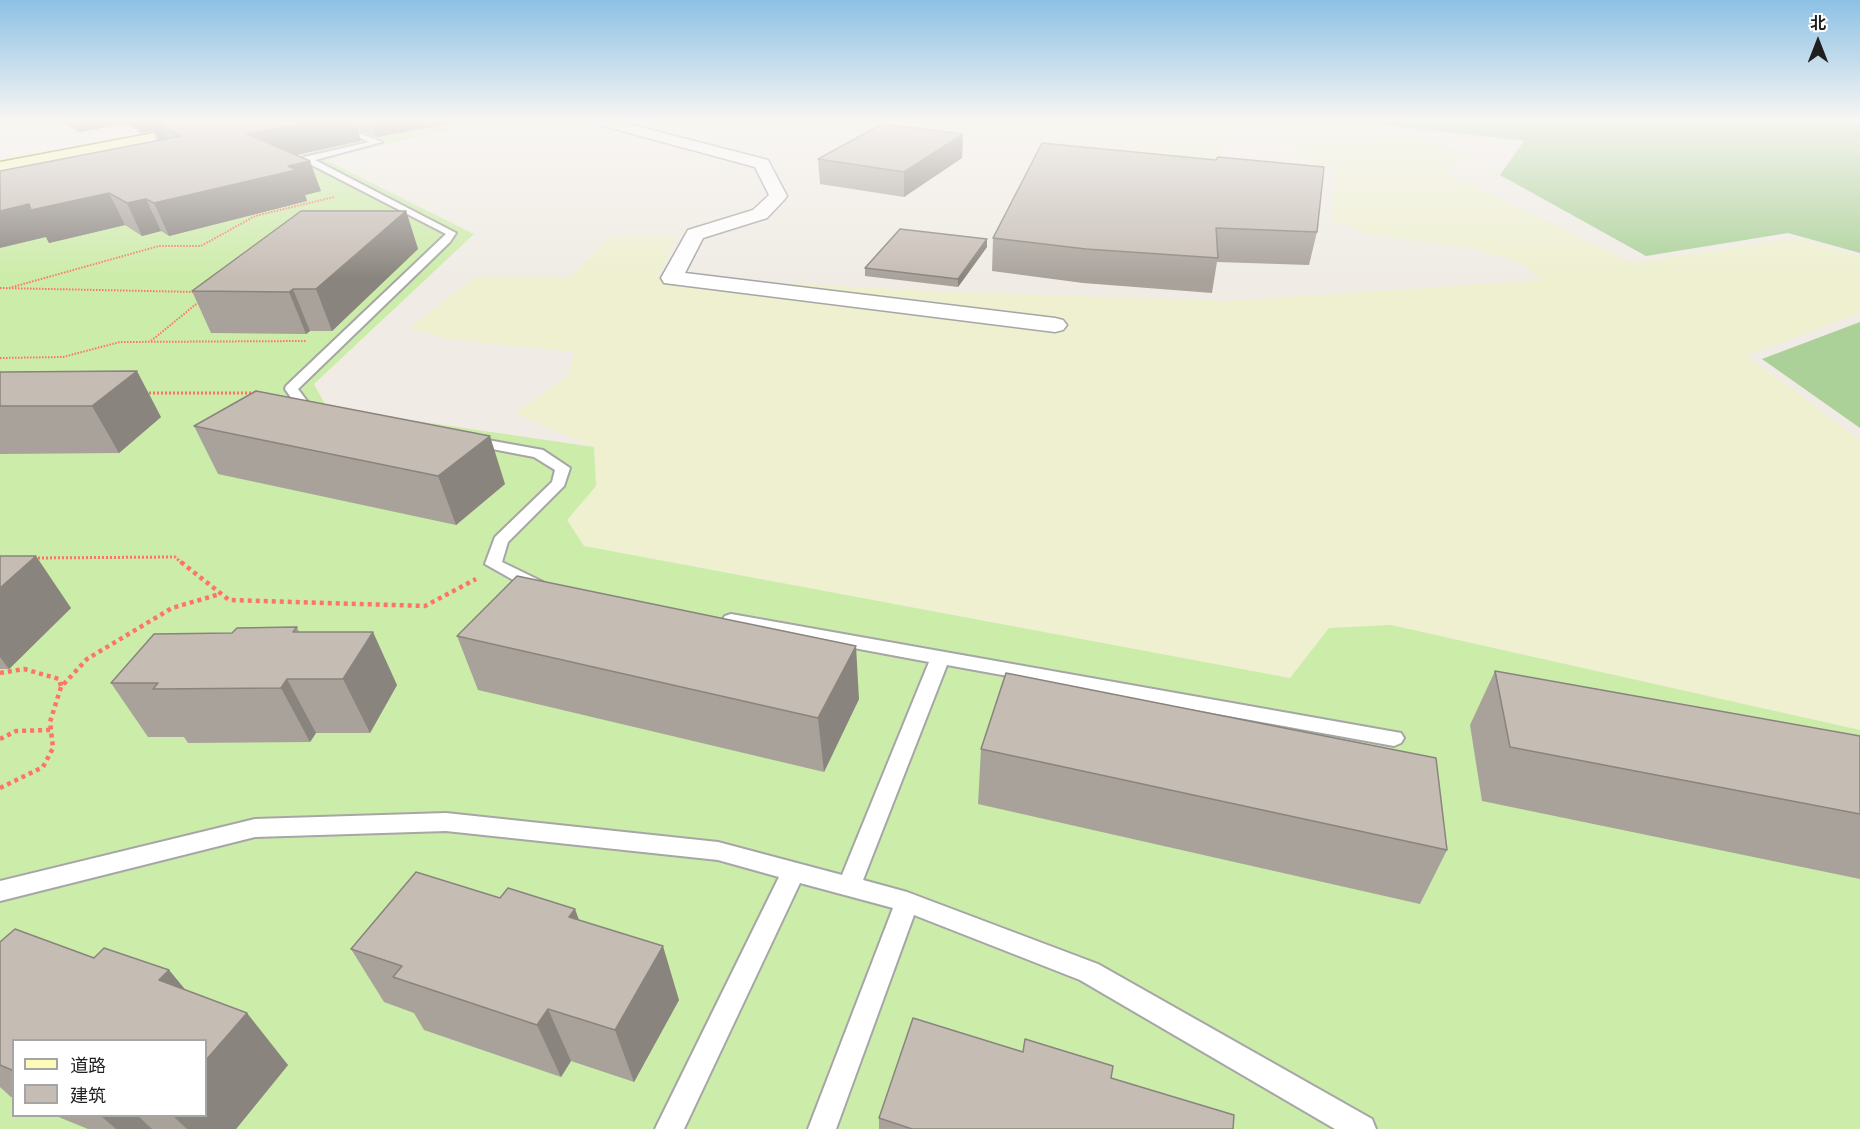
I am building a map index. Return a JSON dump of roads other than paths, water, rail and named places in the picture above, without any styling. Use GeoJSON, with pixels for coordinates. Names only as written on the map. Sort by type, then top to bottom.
{"type":"FeatureCollection","features":[{"type":"Feature","properties":{"kind":"street"},"geometry":{"type":"LineString","coordinates":[[767,174],[778,196],[760,214],[695,234],[672,278],[1055,325]]}},
{"type":"Feature","properties":{"kind":"lane"},"geometry":{"type":"LineString","coordinates":[[331,416],[308,412],[291,389],[447,240],[451,233],[336,174]]}},
{"type":"Feature","properties":{"kind":"lane"},"geometry":{"type":"LineString","coordinates":[[457,439],[538,453],[563,468],[559,483],[501,540],[493,564],[534,586],[557,590]]}},
{"type":"Feature","properties":{"kind":"lane"},"geometry":{"type":"LineString","coordinates":[[719,618],[1394,738]]}},
{"type":"Feature","properties":{"kind":"lane"},"geometry":{"type":"LineString","coordinates":[[849,886],[940,658]]}},
{"type":"Feature","properties":{"kind":"lane"},"geometry":{"type":"LineString","coordinates":[[0,891],[255,828],[446,822],[718,851],[907,902],[1089,972],[1362,1129]]}},
{"type":"Feature","properties":{"kind":"lane"},"geometry":{"type":"LineString","coordinates":[[669,1129],[794,871]]}},
{"type":"Feature","properties":{"kind":"lane"},"geometry":{"type":"LineString","coordinates":[[822,1129],[907,902]]}}]}
